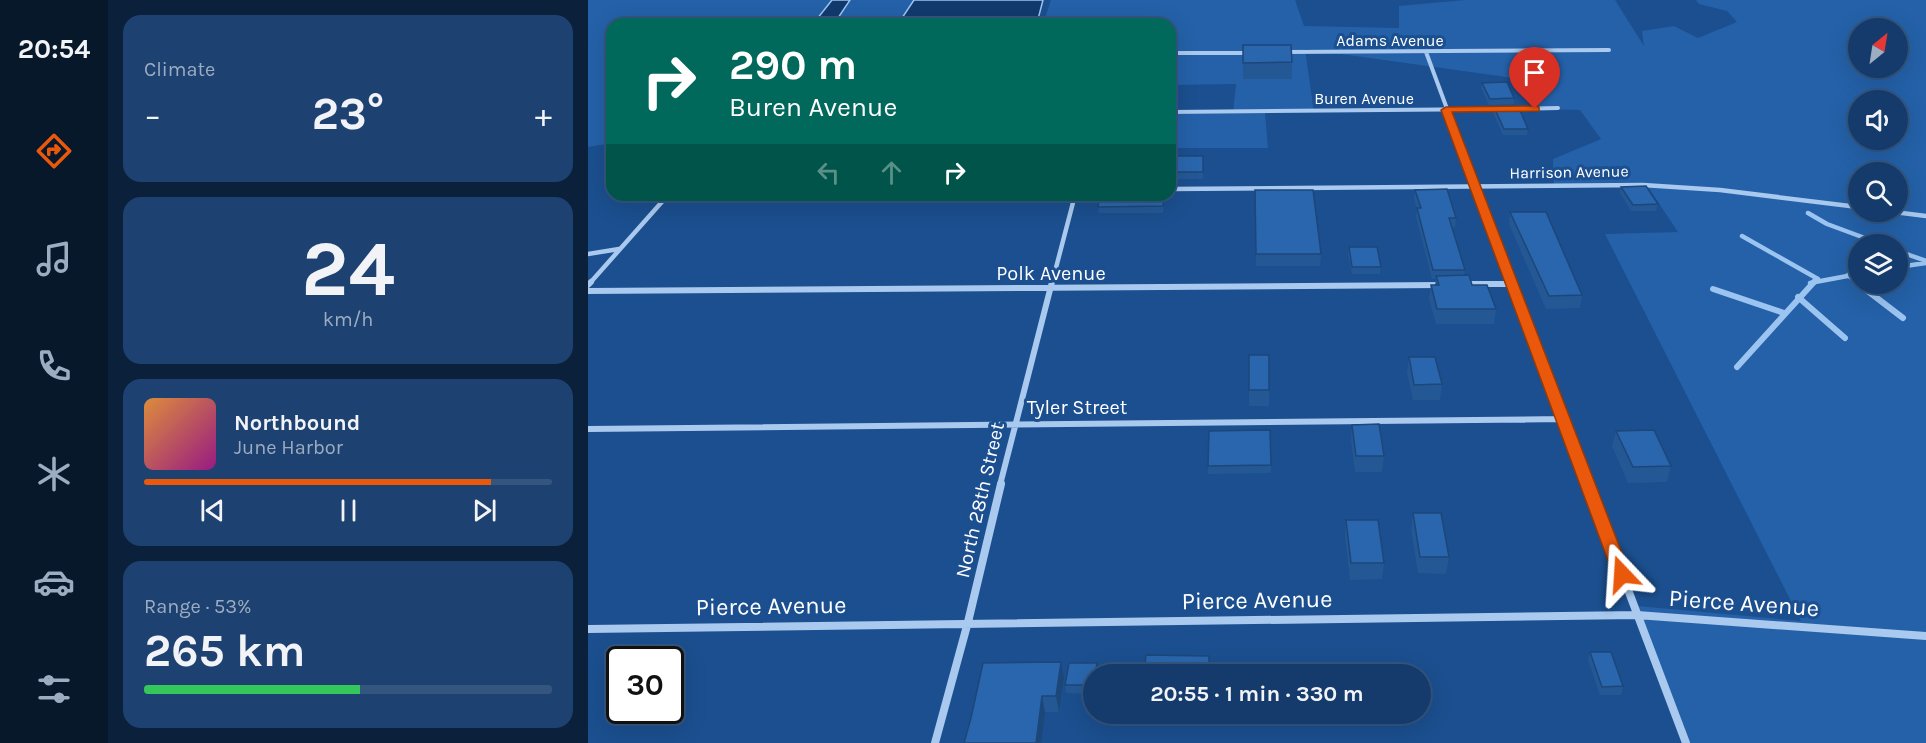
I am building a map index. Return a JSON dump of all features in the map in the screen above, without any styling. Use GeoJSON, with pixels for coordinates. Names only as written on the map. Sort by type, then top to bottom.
{"type":"FeatureCollection","features":[{"type":"Feature","properties":{"kind":"street","name":"Adams Avenue"},"geometry":{"type":"LineString","coordinates":[[1282,52],[1609,51]]}},
{"type":"Feature","properties":{"kind":"street"},"geometry":{"type":"LineString","coordinates":[[1176,53],[1259,52]]}},
{"type":"Feature","properties":{"kind":"street"},"geometry":{"type":"LineString","coordinates":[[1426,52],[1686,743]]}},
{"type":"Feature","properties":{"kind":"street","name":"Buren Avenue"},"geometry":{"type":"LineString","coordinates":[[1176,112],[1558,108]]}},
{"type":"Feature","properties":{"kind":"street","name":"Harrison Avenue"},"geometry":{"type":"LineString","coordinates":[[1176,189],[1675,186],[1848,206]]}},
{"type":"Feature","properties":{"kind":"street"},"geometry":{"type":"LineString","coordinates":[[588,285],[663,201]]}},
{"type":"Feature","properties":{"kind":"street","name":"North 28th Street"},"geometry":{"type":"LineString","coordinates":[[935,743],[968,622],[1015,424],[1073,201]]}},
{"type":"Feature","properties":{"kind":"street"},"geometry":{"type":"LineString","coordinates":[[1908,214],[1926,216]]}},
{"type":"Feature","properties":{"kind":"street"},"geometry":{"type":"LineString","coordinates":[[588,254],[620,249]]}},
{"type":"Feature","properties":{"kind":"street","name":"Polk Avenue"},"geometry":{"type":"LineString","coordinates":[[588,291],[1514,284]]}},
{"type":"Feature","properties":{"kind":"street","name":"Tyler Street"},"geometry":{"type":"LineString","coordinates":[[588,429],[1565,419]]}},
{"type":"Feature","properties":{"kind":"street","name":"Pierce Avenue"},"geometry":{"type":"LineString","coordinates":[[588,629],[968,622],[1637,615],[1926,636]]}},
{"type":"Feature","properties":{"kind":"shaded area"},"geometry":{"type":"Polygon","coordinates":[[[588,0],[832,0],[818,18],[606,18],[606,144],[588,147],[588,0]]]}},
{"type":"Feature","properties":{"kind":"shaded area"},"geometry":{"type":"Polygon","coordinates":[[[832,0],[850,0],[838,18],[818,18],[832,0]]]}},
{"type":"Feature","properties":{"kind":"shaded area"},"geometry":{"type":"Polygon","coordinates":[[[850,0],[914,0],[902,18],[838,18],[850,0]]]}},
{"type":"Feature","properties":{"kind":"shaded area"},"geometry":{"type":"Polygon","coordinates":[[[914,0],[1043,0],[1038,18],[902,18],[914,0]]]}},
{"type":"Feature","properties":{"kind":"shaded area"},"geometry":{"type":"Polygon","coordinates":[[[1051,0],[1295,0],[1304,26],[1399,28],[1399,6],[1465,0],[1615,0],[1644,46],[1642,31],[1674,26],[1698,38],[1737,22],[1727,11],[1699,4],[1696,0],[1926,0],[1926,743],[1688,743],[1637,606],[1801,621],[1605,234],[1678,232],[1648,187],[1554,186],[1553,159],[1601,139],[1580,110],[1540,109],[1527,80],[1305,49],[1314,112],[1265,113],[1268,148],[1176,148],[1176,114],[1233,113],[1236,84],[1176,85],[1176,18],[1045,18],[1051,0]]]}},
{"type":"Feature","properties":{"kind":"building"},"geometry":{"type":"Polygon","coordinates":[[[1243,45],[1291,45],[1292,62],[1243,63],[1243,45]]]}},
{"type":"Feature","properties":{"kind":"building"},"geometry":{"type":"Polygon","coordinates":[[[1507,82],[1514,98],[1490,99],[1482,83],[1507,82]]]}},
{"type":"Feature","properties":{"kind":"building"},"geometry":{"type":"Polygon","coordinates":[[[1518,106],[1528,129],[1504,129],[1494,107],[1518,106]]]}},
{"type":"Feature","properties":{"kind":"building"},"geometry":{"type":"Polygon","coordinates":[[[1176,156],[1203,156],[1203,172],[1176,172],[1176,156]]]}},
{"type":"Feature","properties":{"kind":"building"},"geometry":{"type":"Polygon","coordinates":[[[1646,186],[1658,204],[1633,205],[1621,187],[1646,186]]]}},
{"type":"Feature","properties":{"kind":"building"},"geometry":{"type":"Polygon","coordinates":[[[1447,189],[1456,218],[1449,218],[1465,270],[1433,270],[1417,208],[1421,208],[1415,190],[1447,189]]]}},
{"type":"Feature","properties":{"kind":"building"},"geometry":{"type":"Polygon","coordinates":[[[1255,190],[1313,190],[1321,254],[1256,254],[1255,190]]]}},
{"type":"Feature","properties":{"kind":"building"},"geometry":{"type":"Polygon","coordinates":[[[1099,201],[1163,201],[1163,206],[1098,207],[1099,201]]]}},
{"type":"Feature","properties":{"kind":"building"},"geometry":{"type":"Polygon","coordinates":[[[1510,212],[1546,212],[1582,295],[1549,296],[1510,212]]]}},
{"type":"Feature","properties":{"kind":"building"},"geometry":{"type":"Polygon","coordinates":[[[1349,247],[1377,247],[1381,267],[1352,267],[1349,247]]]}},
{"type":"Feature","properties":{"kind":"building"},"geometry":{"type":"Polygon","coordinates":[[[1469,275],[1472,285],[1487,285],[1496,309],[1437,309],[1431,285],[1439,285],[1436,276],[1469,275]]]}},
{"type":"Feature","properties":{"kind":"building"},"geometry":{"type":"Polygon","coordinates":[[[1249,355],[1269,355],[1269,390],[1249,390],[1249,355]]]}},
{"type":"Feature","properties":{"kind":"building"},"geometry":{"type":"Polygon","coordinates":[[[1409,357],[1435,357],[1442,384],[1414,385],[1409,357]]]}},
{"type":"Feature","properties":{"kind":"building"},"geometry":{"type":"Polygon","coordinates":[[[1379,424],[1384,456],[1356,456],[1352,425],[1379,424]]]}},
{"type":"Feature","properties":{"kind":"building"},"geometry":{"type":"Polygon","coordinates":[[[1270,430],[1271,465],[1208,466],[1209,431],[1270,430]]]}},
{"type":"Feature","properties":{"kind":"building"},"geometry":{"type":"Polygon","coordinates":[[[1654,430],[1671,466],[1633,467],[1616,431],[1654,430]]]}},
{"type":"Feature","properties":{"kind":"building"},"geometry":{"type":"Polygon","coordinates":[[[1413,513],[1441,513],[1449,557],[1420,557],[1413,513]]]}},
{"type":"Feature","properties":{"kind":"building"},"geometry":{"type":"Polygon","coordinates":[[[1346,520],[1378,520],[1384,563],[1351,563],[1346,520]]]}},
{"type":"Feature","properties":{"kind":"building"},"geometry":{"type":"Polygon","coordinates":[[[1590,652],[1611,652],[1623,686],[1602,687],[1590,652]]]}},
{"type":"Feature","properties":{"kind":"building"},"geometry":{"type":"Polygon","coordinates":[[[1146,655],[1209,656],[1209,664],[1145,664],[1146,655]]]}},
{"type":"Feature","properties":{"kind":"building"},"geometry":{"type":"Polygon","coordinates":[[[1061,662],[1056,696],[1042,696],[1036,743],[964,743],[983,663],[1061,662]]]}},
{"type":"Feature","properties":{"kind":"building"},"geometry":{"type":"Polygon","coordinates":[[[1069,663],[1097,663],[1083,664],[1083,685],[1065,685],[1069,663]]]}},
{"type":"Feature","properties":{"kind":"waterway"},"geometry":{"type":"LineString","coordinates":[[1808,213],[1827,224],[1854,234]]}},
{"type":"Feature","properties":{"kind":"waterway"},"geometry":{"type":"LineString","coordinates":[[1742,236],[1818,279]]}},
{"type":"Feature","properties":{"kind":"waterway"},"geometry":{"type":"LineString","coordinates":[[1908,255],[1926,261]]}},
{"type":"Feature","properties":{"kind":"waterway"},"geometry":{"type":"LineString","coordinates":[[1908,266],[1926,263]]}},
{"type":"Feature","properties":{"kind":"waterway"},"geometry":{"type":"LineString","coordinates":[[1814,282],[1848,276]]}},
{"type":"Feature","properties":{"kind":"waterway"},"geometry":{"type":"LineString","coordinates":[[1799,298],[1814,282]]}},
{"type":"Feature","properties":{"kind":"waterway"},"geometry":{"type":"LineString","coordinates":[[1713,289],[1784,313]]}},
{"type":"Feature","properties":{"kind":"waterway"},"geometry":{"type":"LineString","coordinates":[[1872,294],[1903,318]]}},
{"type":"Feature","properties":{"kind":"waterway"},"geometry":{"type":"LineString","coordinates":[[1737,367],[1799,298]]}},
{"type":"Feature","properties":{"kind":"waterway"},"geometry":{"type":"LineString","coordinates":[[1799,298],[1845,338]]}},
{"type":"Feature","properties":{"kind":"route"},"geometry":{"type":"LineString","coordinates":[[1535,109],[1446,110],[1514,284],[1622,574]]}}]}
